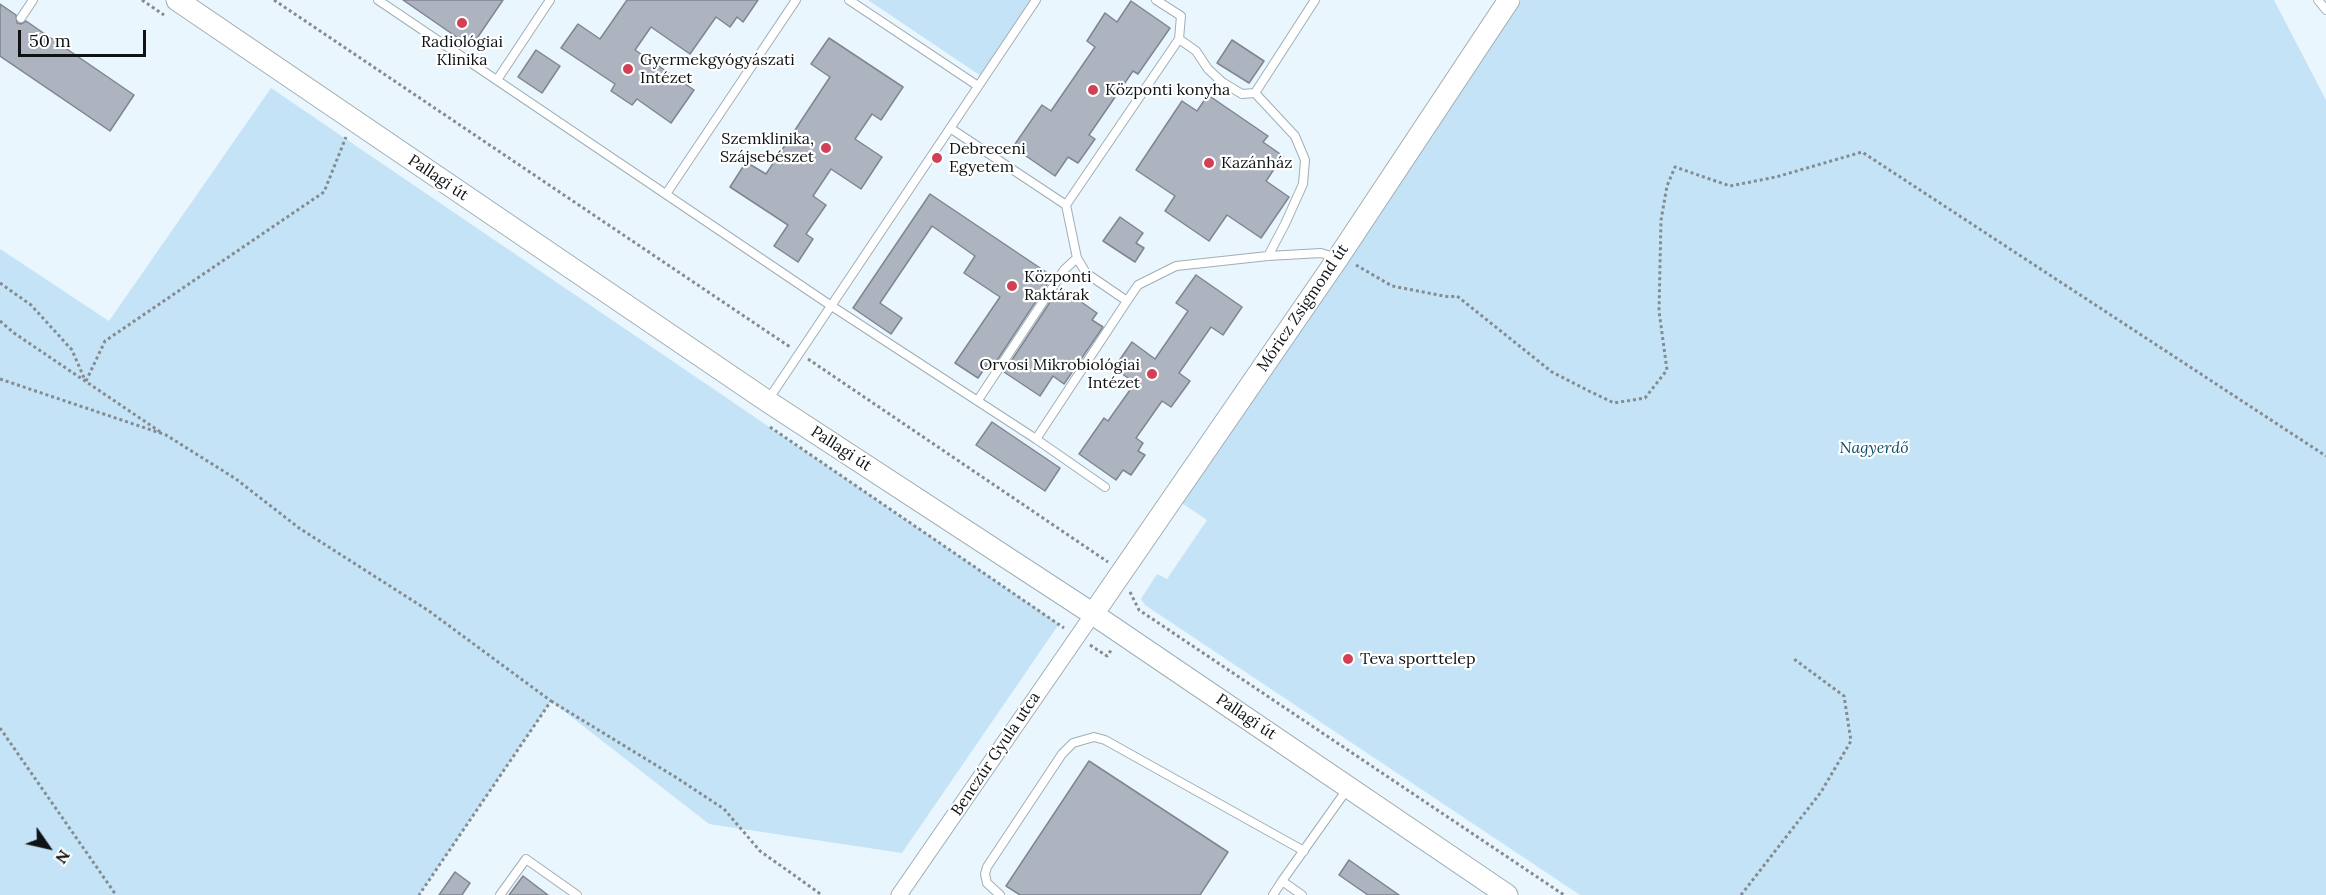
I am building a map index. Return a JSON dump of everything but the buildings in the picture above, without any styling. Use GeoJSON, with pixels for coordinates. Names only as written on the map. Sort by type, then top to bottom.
{"type":"FeatureCollection","features":[{"type":"Feature","properties":{"kind":"street","name":"Pallagi út"},"geometry":{"type":"LineString","coordinates":[[177,0],[767,401],[1093,614],[1507,895]]}},
{"type":"Feature","properties":{"kind":"street","name":"Móricz Zsigmond út"},"geometry":{"type":"LineString","coordinates":[[1093,614],[1348,262],[1509,0]]}},
{"type":"Feature","properties":{"kind":"street","name":"Benczúr Gyula utca"},"geometry":{"type":"LineString","coordinates":[[899,895],[1093,614]]}},
{"type":"Feature","properties":{"kind":"lane"},"geometry":{"type":"LineString","coordinates":[[21,18],[33,0]]}},
{"type":"Feature","properties":{"kind":"lane"},"geometry":{"type":"LineString","coordinates":[[378,0],[830,305],[978,400],[1105,487]]}},
{"type":"Feature","properties":{"kind":"lane"},"geometry":{"type":"LineString","coordinates":[[496,80],[550,0]]}},
{"type":"Feature","properties":{"kind":"lane"},"geometry":{"type":"LineString","coordinates":[[666,194],[796,0]]}},
{"type":"Feature","properties":{"kind":"lane"},"geometry":{"type":"LineString","coordinates":[[849,0],[978,86]]}},
{"type":"Feature","properties":{"kind":"lane"},"geometry":{"type":"LineString","coordinates":[[767,401],[1036,0]]}},
{"type":"Feature","properties":{"kind":"lane"},"geometry":{"type":"LineString","coordinates":[[1066,205],[1179,39],[1181,16],[1156,0]]}},
{"type":"Feature","properties":{"kind":"lane"},"geometry":{"type":"LineString","coordinates":[[1255,93],[1315,0]]}},
{"type":"Feature","properties":{"kind":"lane"},"geometry":{"type":"LineString","coordinates":[[2318,0],[2326,10]]}},
{"type":"Feature","properties":{"kind":"lane"},"geometry":{"type":"LineString","coordinates":[[1179,39],[1196,51],[1208,69],[1222,82],[1242,94],[1255,93]]}},
{"type":"Feature","properties":{"kind":"lane"},"geometry":{"type":"LineString","coordinates":[[1255,93],[1295,136],[1305,160],[1303,184],[1268,256]]}},
{"type":"Feature","properties":{"kind":"lane"},"geometry":{"type":"LineString","coordinates":[[950,128],[1066,205],[1077,258],[1086,273],[1127,301]]}},
{"type":"Feature","properties":{"kind":"lane"},"geometry":{"type":"LineString","coordinates":[[1036,439],[1138,285],[1176,267],[1268,256],[1321,253],[1348,262]]}},
{"type":"Feature","properties":{"kind":"lane"},"geometry":{"type":"LineString","coordinates":[[978,400],[1064,270],[1077,258]]}},
{"type":"Feature","properties":{"kind":"lane"},"geometry":{"type":"LineString","coordinates":[[1000,895],[987,883],[985,874],[987,867],[1062,754],[1073,743],[1094,737],[1105,740],[1304,851]]}},
{"type":"Feature","properties":{"kind":"lane"},"geometry":{"type":"LineString","coordinates":[[1273,895],[1349,787]]}},
{"type":"Feature","properties":{"kind":"lane"},"geometry":{"type":"LineString","coordinates":[[500,895],[526,859],[577,895]]}},
{"type":"Feature","properties":{"kind":"lane"},"geometry":{"type":"LineString","coordinates":[[1282,881],[1302,895]]}},
{"type":"Feature","properties":{"kind":"path"},"geometry":{"type":"LineString","coordinates":[[274,0],[1112,564],[1104,576],[1130,593],[1139,610],[1564,895]]}},
{"type":"Feature","properties":{"kind":"path"},"geometry":{"type":"LineString","coordinates":[[86,381],[105,341],[324,192],[346,139],[349,117]]}},
{"type":"Feature","properties":{"kind":"path"},"geometry":{"type":"LineString","coordinates":[[1348,262],[1392,286],[1449,297],[1457,296],[1552,372],[1614,403],[1645,398],[1667,370],[1659,311],[1661,220],[1667,186],[1675,167],[1730,186],[1776,177],[1862,152],[2326,456]]}},
{"type":"Feature","properties":{"kind":"path"},"geometry":{"type":"LineString","coordinates":[[0,284],[31,305],[72,350],[86,381]]}},
{"type":"Feature","properties":{"kind":"path"},"geometry":{"type":"LineString","coordinates":[[0,321],[166,435],[236,479],[299,528],[429,611],[551,701],[724,809],[760,851],[822,895]]}},
{"type":"Feature","properties":{"kind":"path"},"geometry":{"type":"LineString","coordinates":[[0,379],[166,435]]}},
{"type":"Feature","properties":{"kind":"path"},"geometry":{"type":"LineString","coordinates":[[1741,895],[1821,792],[1851,741],[1844,696],[1794,660]]}},
{"type":"Feature","properties":{"kind":"path"},"geometry":{"type":"LineString","coordinates":[[419,895],[551,701]]}},
{"type":"Feature","properties":{"kind":"path"},"geometry":{"type":"LineString","coordinates":[[0,728],[116,895]]}},
{"type":"Feature","properties":{"kind":"green space"},"geometry":{"type":"Polygon","coordinates":[[[868,0],[1036,0],[984,78],[868,0]]]}},
{"type":"Feature","properties":{"kind":"green space","name":"Nagyerdő"},"geometry":{"type":"Polygon","coordinates":[[[1522,0],[2274,0],[2326,100],[2326,895],[1580,895],[1145,605],[1141,599],[1157,574],[1167,579],[1207,520],[1180,502],[1522,0]]]}},
{"type":"Feature","properties":{"kind":"green space"},"geometry":{"type":"Polygon","coordinates":[[[271,88],[1059,624],[902,853],[709,824],[551,701],[419,895],[0,895],[0,249],[109,321],[271,88]]]}},
{"type":"Feature","properties":{"kind":"place","name":"Radiológiai Klinika"},"geometry":{"type":"Point","coordinates":[462,23]}},
{"type":"Feature","properties":{"kind":"place","name":"Gyermekgyógyászati Intézet"},"geometry":{"type":"Point","coordinates":[628,69]}},
{"type":"Feature","properties":{"kind":"place","name":"Központi konyha"},"geometry":{"type":"Point","coordinates":[1093,90]}},
{"type":"Feature","properties":{"kind":"place","name":"Szemklinika, Szájsebészet"},"geometry":{"type":"Point","coordinates":[826,148]}},
{"type":"Feature","properties":{"kind":"place","name":"Debreceni Egyetem"},"geometry":{"type":"Point","coordinates":[937,158]}},
{"type":"Feature","properties":{"kind":"place","name":"Kazánház"},"geometry":{"type":"Point","coordinates":[1209,163]}},
{"type":"Feature","properties":{"kind":"place","name":"Központi Raktárak"},"geometry":{"type":"Point","coordinates":[1012,286]}},
{"type":"Feature","properties":{"kind":"place","name":"Orvosi Mikrobiológiai Intézet"},"geometry":{"type":"Point","coordinates":[1152,374]}},
{"type":"Feature","properties":{"kind":"place","name":"Teva sporttelep"},"geometry":{"type":"Point","coordinates":[1348,659]}}]}
